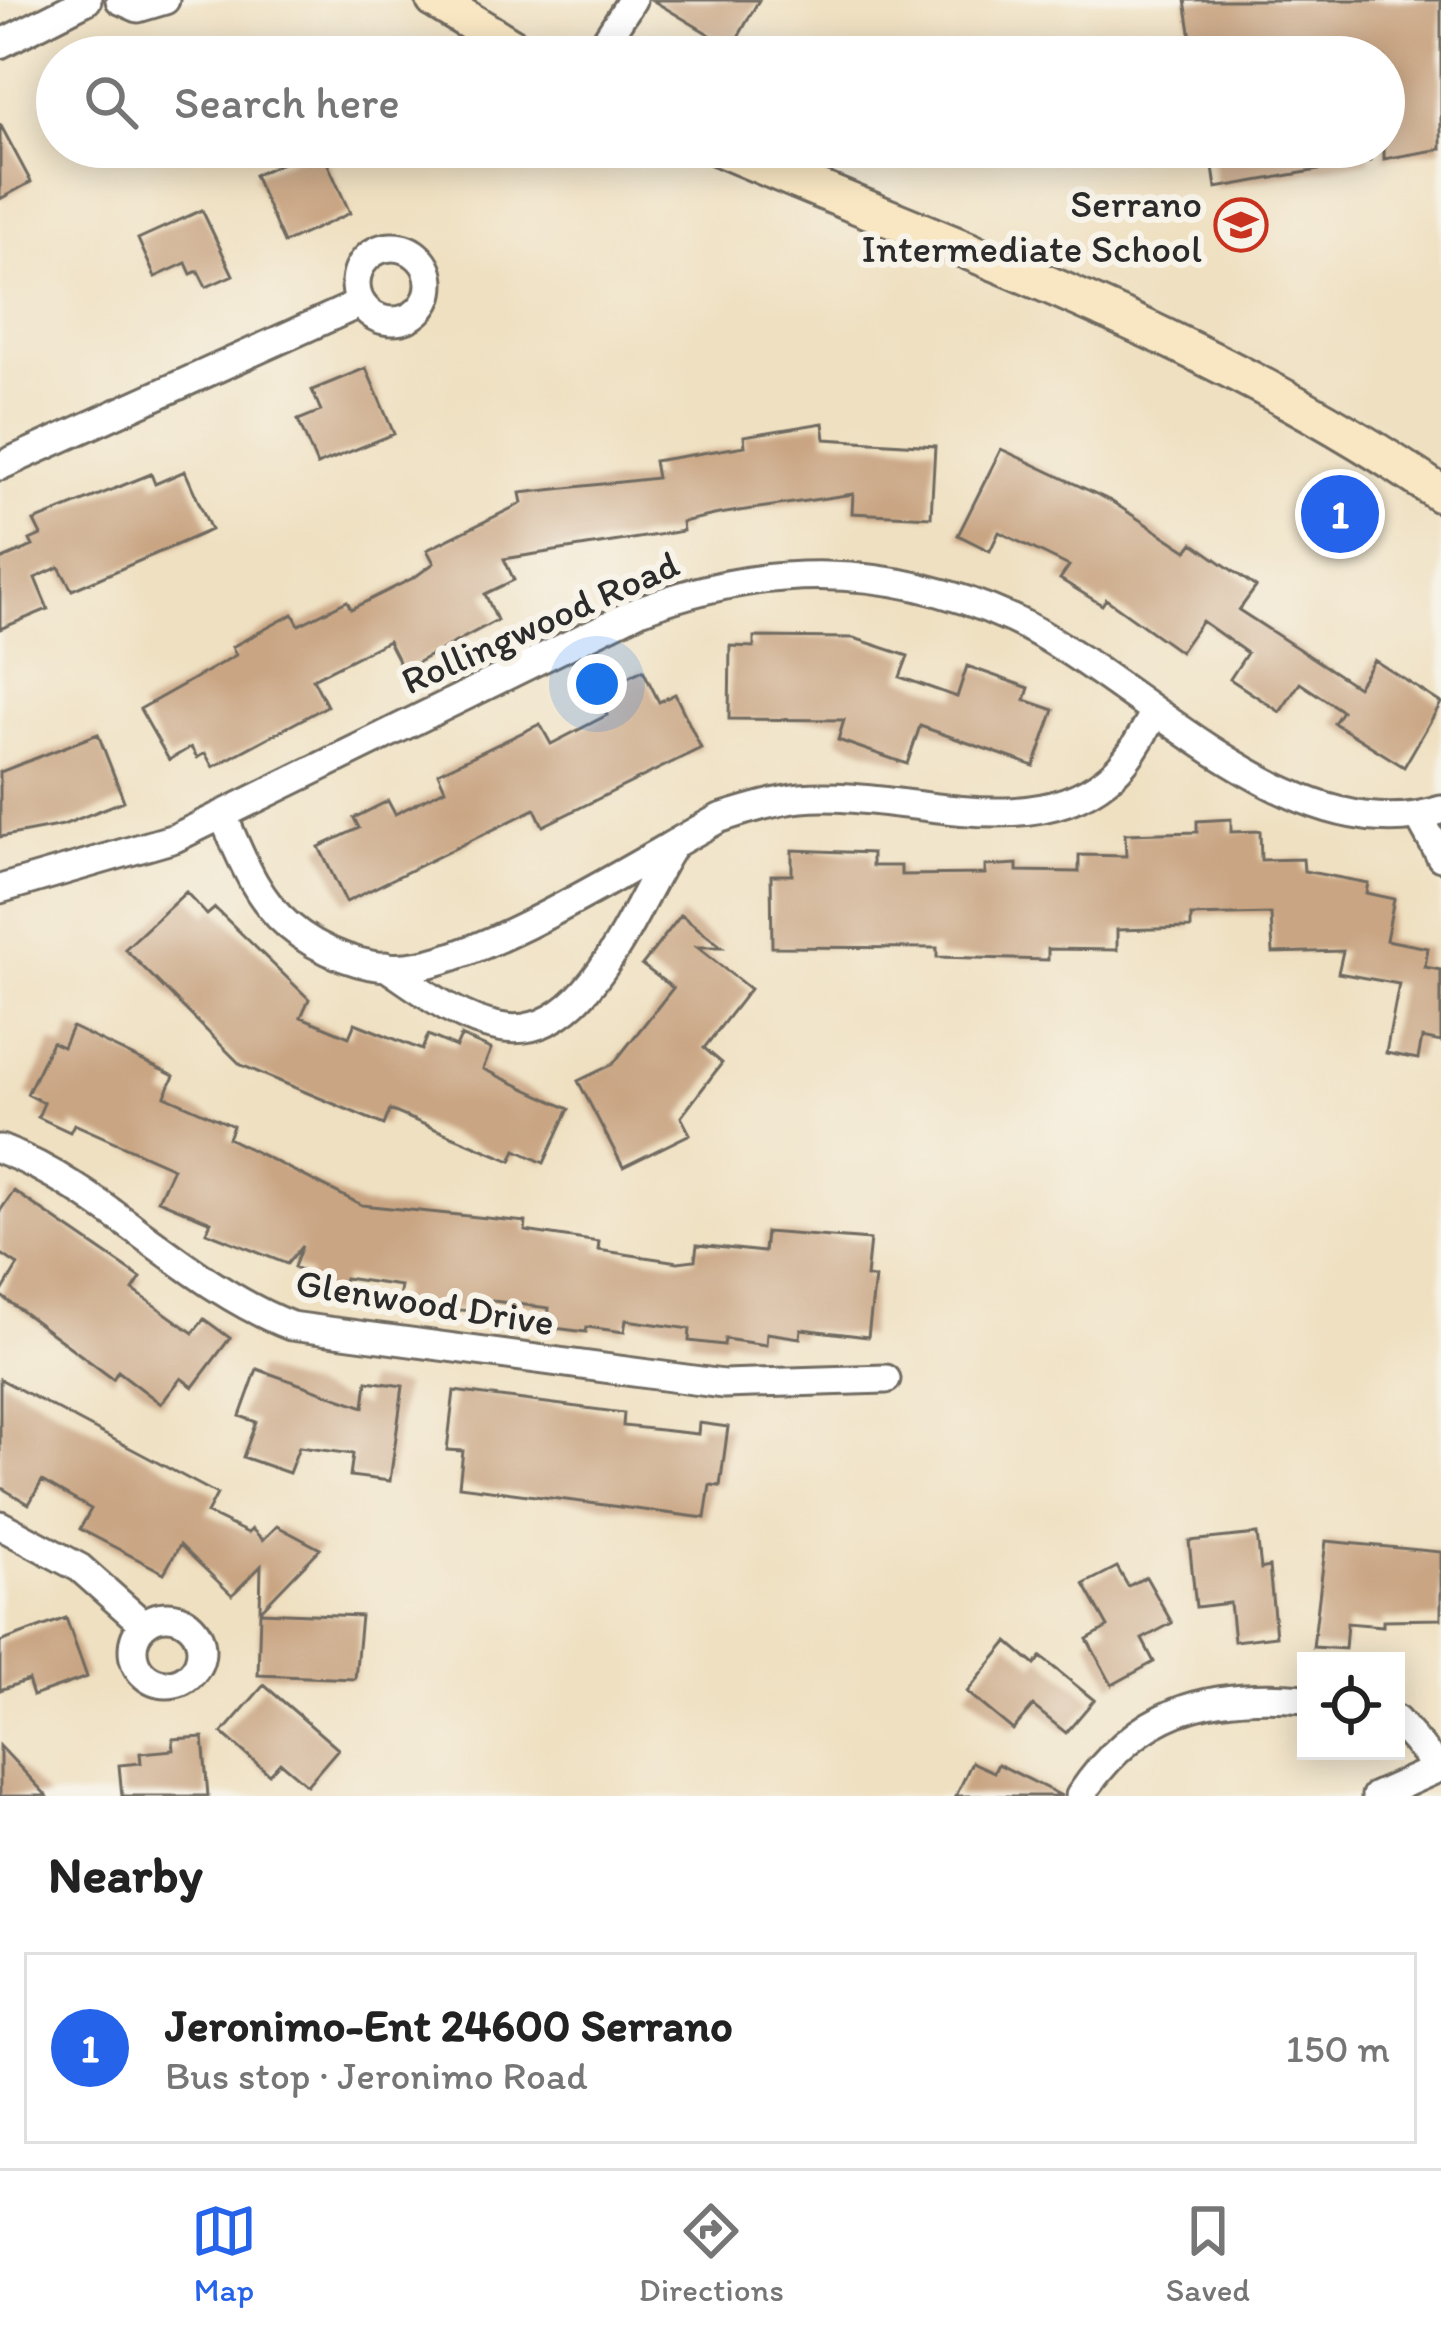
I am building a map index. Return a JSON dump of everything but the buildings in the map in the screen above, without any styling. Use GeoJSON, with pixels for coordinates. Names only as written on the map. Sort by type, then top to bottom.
{"type":"FeatureCollection","features":[{"type":"Feature","properties":{"kind":"main road"},"geometry":{"type":"LineString","coordinates":[[434,0],[493,36]]}},
{"type":"Feature","properties":{"kind":"main road"},"geometry":{"type":"LineString","coordinates":[[768,168],[1166,337],[1328,420],[1441,494]]}},
{"type":"Feature","properties":{"kind":"street"},"geometry":{"type":"LineString","coordinates":[[0,44],[87,0]]}},
{"type":"Feature","properties":{"kind":"street"},"geometry":{"type":"LineString","coordinates":[[120,0],[138,8],[165,0]]}},
{"type":"Feature","properties":{"kind":"street"},"geometry":{"type":"LineString","coordinates":[[606,36],[625,2]]}},
{"type":"Feature","properties":{"kind":"street"},"geometry":{"type":"LineString","coordinates":[[0,466],[361,303]]}},
{"type":"Feature","properties":{"kind":"street","name":"Rollingwood Road"},"geometry":{"type":"LineString","coordinates":[[0,889],[127,854],[223,816],[640,610],[700,591],[798,572],[889,579],[976,604],[1052,639],[1155,712],[1288,791],[1343,811],[1382,818],[1430,814]]}},
{"type":"Feature","properties":{"kind":"street"},"geometry":{"type":"LineString","coordinates":[[385,966],[436,961],[480,946],[720,818],[802,798],[1030,810],[1072,800],[1108,779],[1130,754],[1155,712]]}},
{"type":"Feature","properties":{"kind":"street"},"geometry":{"type":"LineString","coordinates":[[1430,814],[1441,857]]}},
{"type":"Feature","properties":{"kind":"street"},"geometry":{"type":"LineString","coordinates":[[223,816],[249,876],[285,923],[332,952],[385,966],[472,1019],[516,1030],[541,1026],[577,1001],[596,978],[675,842]]}},
{"type":"Feature","properties":{"kind":"street","name":"Glenwood Drive"},"geometry":{"type":"LineString","coordinates":[[0,1149],[42,1165],[242,1303],[291,1326],[723,1384],[886,1379]]}},
{"type":"Feature","properties":{"kind":"street"},"geometry":{"type":"LineString","coordinates":[[0,1525],[80,1568],[143,1624]]}},
{"type":"Feature","properties":{"kind":"street"},"geometry":{"type":"LineString","coordinates":[[1080,1796],[1114,1750],[1144,1724],[1188,1708],[1275,1696],[1297,1698]]}},
{"type":"Feature","properties":{"kind":"street"},"geometry":{"type":"LineString","coordinates":[[1376,1796],[1440,1767],[1405,1730]]}},
{"type":"Feature","properties":{"kind":"place","name":"Serrano Intermediate School"},"geometry":{"type":"Point","coordinates":[1241,225]}},
{"type":"Feature","properties":{"kind":"place","name":"Jeronimo-Ent 24600 Serrano"},"geometry":{"type":"Point","coordinates":[1340,514]}}]}
